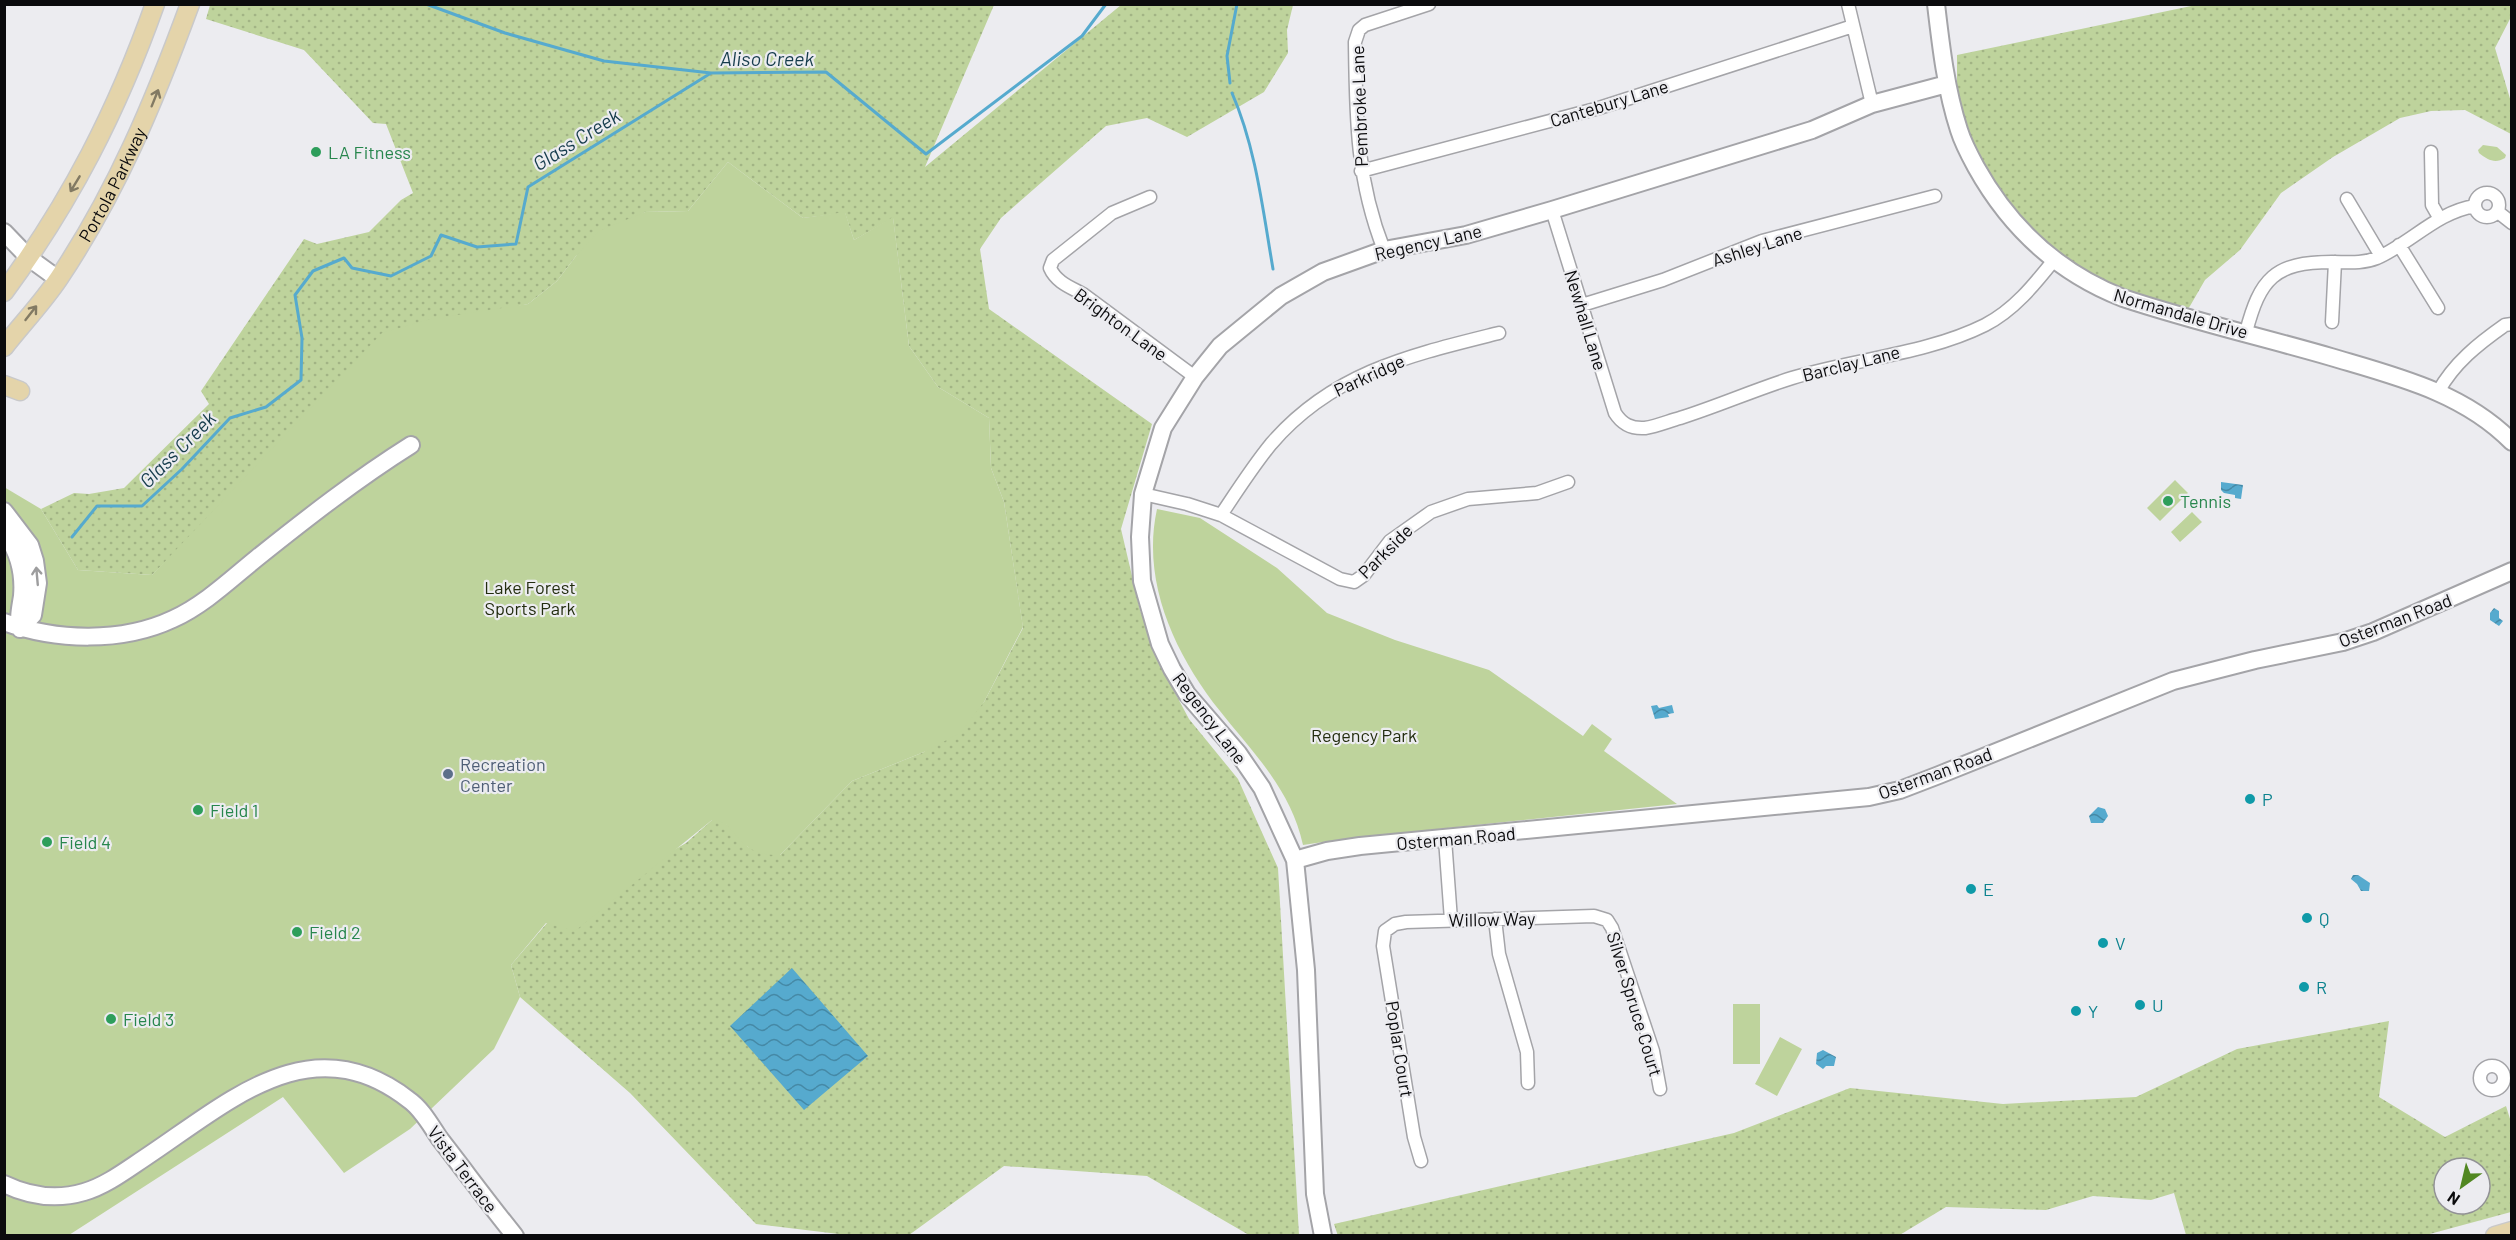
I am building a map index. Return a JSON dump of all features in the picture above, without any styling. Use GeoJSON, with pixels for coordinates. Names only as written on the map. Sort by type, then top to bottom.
{"type":"FeatureCollection","features":[{"type":"Feature","properties":{"kind":"main road","name":"Portola Parkway"},"geometry":{"type":"LineString","coordinates":[[4,292],[29,258],[88,162],[103,133],[155,4]]}},
{"type":"Feature","properties":{"kind":"main road","name":"Portola Parkway"},"geometry":{"type":"LineString","coordinates":[[4,347],[58,279],[117,179],[144,123],[190,4]]}},
{"type":"Feature","properties":{"kind":"main road"},"geometry":{"type":"LineString","coordinates":[[2495,1236],[2511,1231]]}},
{"type":"Feature","properties":{"kind":"street","name":"Pembroke Lane"},"geometry":{"type":"LineString","coordinates":[[1383,250],[1361,171],[1357,137],[1355,42],[1359,30],[1365,25],[1429,4]]}},
{"type":"Feature","properties":{"kind":"street"},"geometry":{"type":"LineString","coordinates":[[1848,4],[1872,104]]}},
{"type":"Feature","properties":{"kind":"street","name":"Normandale Drive"},"geometry":{"type":"LineString","coordinates":[[1936,4],[1947,84],[1959,133],[1987,187],[2020,229],[2054,260],[2101,289],[2123,298],[2395,376],[2438,392],[2486,420],[2511,442]]}},
{"type":"Feature","properties":{"kind":"street","name":"Cantebury Lane"},"geometry":{"type":"LineString","coordinates":[[1361,171],[1599,108],[1853,26]]}},
{"type":"Feature","properties":{"kind":"street","name":"Regency Lane"},"geometry":{"type":"LineString","coordinates":[[1323,1236],[1315,1194],[1306,970],[1295,860],[1262,788],[1238,753],[1187,694],[1160,644],[1142,581],[1140,537],[1143,494],[1163,428],[1195,377],[1220,346],[1281,296],[1323,272],[1383,250],[1466,235],[1552,210],[1812,130],[1872,104],[1947,84]]}},
{"type":"Feature","properties":{"kind":"street"},"geometry":{"type":"LineString","coordinates":[[2431,152],[2432,205],[2440,219]]}},
{"type":"Feature","properties":{"kind":"street"},"geometry":{"type":"LineString","coordinates":[[2492,193],[2500,203],[2498,212],[2491,217],[2482,216],[2475,206],[2480,195],[2492,193]]}},
{"type":"Feature","properties":{"kind":"street","name":"Ashley Lane"},"geometry":{"type":"LineString","coordinates":[[1582,304],[1663,280],[1762,241],[1935,196]]}},
{"type":"Feature","properties":{"kind":"street","name":"Brighton Lane"},"geometry":{"type":"LineString","coordinates":[[1150,197],[1112,213],[1053,260],[1050,268],[1053,276],[1083,294],[1195,377]]}},
{"type":"Feature","properties":{"kind":"street"},"geometry":{"type":"LineString","coordinates":[[2347,199],[2381,255]]}},
{"type":"Feature","properties":{"kind":"street"},"geometry":{"type":"LineString","coordinates":[[2246,332],[2258,294],[2265,283],[2284,270],[2306,263],[2361,262],[2381,255],[2462,208],[2475,206]]}},
{"type":"Feature","properties":{"kind":"street","name":"Newhall Lane"},"geometry":{"type":"LineString","coordinates":[[1552,210],[1615,413],[1627,426]]}},
{"type":"Feature","properties":{"kind":"street"},"geometry":{"type":"LineString","coordinates":[[2498,212],[2511,223]]}},
{"type":"Feature","properties":{"kind":"street"},"geometry":{"type":"LineString","coordinates":[[4,232],[29,258],[58,279]]}},
{"type":"Feature","properties":{"kind":"street"},"geometry":{"type":"LineString","coordinates":[[2399,245],[2438,308]]}},
{"type":"Feature","properties":{"kind":"street","name":"Barclay Lane"},"geometry":{"type":"LineString","coordinates":[[1627,426],[1649,427],[1821,369],[1960,335],[2004,313],[2026,294],[2054,260]]}},
{"type":"Feature","properties":{"kind":"street"},"geometry":{"type":"LineString","coordinates":[[2332,322],[2335,262]]}},
{"type":"Feature","properties":{"kind":"street"},"geometry":{"type":"LineString","coordinates":[[2438,392],[2449,372],[2466,355],[2505,325],[2511,324]]}},
{"type":"Feature","properties":{"kind":"street","name":"Parkridge"},"geometry":{"type":"LineString","coordinates":[[1221,515],[1272,443],[1303,413],[1337,387],[1410,356],[1499,333]]}},
{"type":"Feature","properties":{"kind":"street"},"geometry":{"type":"LineString","coordinates":[[4,622],[20,629],[103,636],[137,632],[174,619],[203,600],[349,486],[411,445]]}},
{"type":"Feature","properties":{"kind":"street","name":"Parkside"},"geometry":{"type":"LineString","coordinates":[[1143,494],[1221,515],[1340,579],[1354,582],[1364,575],[1390,541],[1431,512],[1468,499],[1537,493],[1568,483]]}},
{"type":"Feature","properties":{"kind":"street"},"geometry":{"type":"LineString","coordinates":[[4,511],[30,545],[38,583],[33,615],[20,629]]}},
{"type":"Feature","properties":{"kind":"street"},"geometry":{"type":"LineString","coordinates":[[4,532],[15,549],[22,567],[22,587],[17,612],[20,629]]}},
{"type":"Feature","properties":{"kind":"street","name":"Osterman Road"},"geometry":{"type":"LineString","coordinates":[[1295,860],[1327,851],[1836,801],[1900,790],[2173,681],[2255,660],[2343,642],[2511,571]]}},
{"type":"Feature","properties":{"kind":"street"},"geometry":{"type":"LineString","coordinates":[[1445,838],[1451,920]]}},
{"type":"Feature","properties":{"kind":"street","name":"Willow Way"},"geometry":{"type":"LineString","coordinates":[[1383,936],[1385,931],[1395,924],[1594,916],[1607,920]]}},
{"type":"Feature","properties":{"kind":"street"},"geometry":{"type":"LineString","coordinates":[[1495,919],[1499,954],[1527,1052],[1528,1083]]}},
{"type":"Feature","properties":{"kind":"street","name":"Silver Spruce Court"},"geometry":{"type":"LineString","coordinates":[[1607,920],[1612,927],[1653,1051],[1660,1089]]}},
{"type":"Feature","properties":{"kind":"street","name":"Poplar Court"},"geometry":{"type":"LineString","coordinates":[[1383,936],[1414,1137],[1421,1161]]}},
{"type":"Feature","properties":{"kind":"street","name":"Vista Terrace"},"geometry":{"type":"LineString","coordinates":[[4,1184],[42,1196],[85,1192],[109,1181],[233,1100],[272,1078],[300,1069],[327,1067],[356,1070],[384,1083],[412,1101],[515,1236]]}},
{"type":"Feature","properties":{"kind":"green space"},"geometry":{"type":"Polygon","coordinates":[[[210,5],[994,5],[925,167],[1121,5],[1293,5],[1287,30],[1288,53],[1264,92],[1187,137],[1147,118],[1106,126],[1001,218],[980,249],[989,309],[1152,424],[1121,529],[1140,610],[1158,661],[1189,719],[1238,779],[1278,868],[1299,1235],[1249,1235],[1147,1176],[1004,1166],[909,1235],[847,1235],[756,1224],[630,1093],[520,997],[511,965],[547,923],[686,843],[712,820],[721,820],[748,847],[780,855],[852,781],[924,752],[984,702],[1023,628],[1004,502],[991,468],[989,418],[938,387],[909,346],[893,218],[854,240],[845,213],[803,218],[728,162],[688,211],[645,212],[576,256],[557,281],[528,304],[500,310],[266,462],[152,575],[78,570],[41,509],[74,493],[89,494],[124,488],[209,404],[201,391],[304,239],[317,244],[369,232],[401,200],[413,193],[386,124],[373,123],[304,50],[206,19],[210,5]]]}},
{"type":"Feature","properties":{"kind":"green space"},"geometry":{"type":"Polygon","coordinates":[[[2196,5],[2511,5],[2511,17],[2495,48],[2511,102],[2511,134],[2465,110],[2431,111],[2400,118],[2333,157],[2281,193],[2240,250],[2205,280],[2190,306],[2181,316],[2070,271],[1999,205],[1957,124],[1957,55],[2196,5]]]}},
{"type":"Feature","properties":{"kind":"green space"},"geometry":{"type":"Polygon","coordinates":[[[2483,145],[2497,147],[2506,155],[2505,158],[2495,161],[2485,158],[2478,150],[2483,145]]]}},
{"type":"Feature","properties":{"kind":"green space","name":"Lake Forest Sports Park"},"geometry":{"type":"Polygon","coordinates":[[[728,162],[803,218],[845,212],[854,240],[893,217],[909,346],[938,387],[989,418],[991,468],[1004,502],[1023,627],[984,702],[960,733],[924,752],[852,781],[780,855],[764,854],[752,849],[724,823],[712,820],[575,931],[546,923],[511,965],[520,997],[494,1049],[410,1129],[344,1173],[283,1097],[69,1235],[5,1235],[4,487],[41,509],[78,570],[152,575],[382,333],[431,319],[528,304],[557,281],[599,231],[645,212],[688,211],[728,162]]]}},
{"type":"Feature","properties":{"kind":"green space","name":"Tennis"},"geometry":{"type":"Polygon","coordinates":[[[2175,480],[2188,493],[2160,521],[2147,508],[2175,480]]]}},
{"type":"Feature","properties":{"kind":"green space","name":"Regency Park"},"geometry":{"type":"Polygon","coordinates":[[[1157,509],[1200,518],[1277,568],[1327,613],[1395,640],[1489,670],[1583,736],[1592,724],[1612,739],[1604,751],[1677,804],[1303,845],[1290,806],[1280,789],[1258,757],[1204,689],[1176,641],[1158,590],[1154,563],[1153,536],[1157,509]]]}},
{"type":"Feature","properties":{"kind":"green space"},"geometry":{"type":"Polygon","coordinates":[[[2192,512],[2202,522],[2180,542],[2171,532],[2192,512]]]}},
{"type":"Feature","properties":{"kind":"green space"},"geometry":{"type":"Polygon","coordinates":[[[1733,1004],[1760,1004],[1760,1064],[1733,1064],[1733,1004]]]}},
{"type":"Feature","properties":{"kind":"green space"},"geometry":{"type":"Polygon","coordinates":[[[2389,1021],[2379,1097],[2445,1137],[2506,1106],[2511,1122],[2511,1212],[2426,1235],[2186,1235],[2174,1193],[2151,1200],[2093,1196],[2046,1210],[1946,1207],[1898,1236],[1338,1236],[1334,1224],[1734,1133],[1850,1088],[2003,1104],[2136,1097],[2237,1049],[2389,1021]]]}},
{"type":"Feature","properties":{"kind":"green space"},"geometry":{"type":"Polygon","coordinates":[[[1780,1037],[1802,1049],[1777,1096],[1755,1084],[1780,1037]]]}},
{"type":"Feature","properties":{"kind":"water"},"geometry":{"type":"Polygon","coordinates":[[[2221,482],[2243,485],[2241,499],[2224,493],[2221,490],[2221,482]]]}},
{"type":"Feature","properties":{"kind":"water"},"geometry":{"type":"Polygon","coordinates":[[[2494,608],[2499,611],[2499,618],[2503,621],[2499,626],[2490,620],[2490,613],[2494,608]]]}},
{"type":"Feature","properties":{"kind":"water"},"geometry":{"type":"Polygon","coordinates":[[[1657,705],[1659,708],[1672,705],[1674,713],[1668,714],[1669,717],[1655,719],[1651,706],[1657,705]]]}},
{"type":"Feature","properties":{"kind":"water"},"geometry":{"type":"Polygon","coordinates":[[[2098,807],[2105,809],[2108,816],[2103,823],[2091,823],[2089,816],[2098,807]]]}},
{"type":"Feature","properties":{"kind":"water"},"geometry":{"type":"Polygon","coordinates":[[[2353,875],[2358,875],[2370,883],[2369,891],[2361,891],[2351,879],[2353,875]]]}},
{"type":"Feature","properties":{"kind":"water"},"geometry":{"type":"Polygon","coordinates":[[[792,968],[868,1056],[804,1110],[730,1026],[792,968]]]}},
{"type":"Feature","properties":{"kind":"water"},"geometry":{"type":"Polygon","coordinates":[[[1823,1050],[1836,1057],[1834,1066],[1826,1066],[1823,1069],[1816,1064],[1817,1053],[1823,1050]]]}},
{"type":"Feature","properties":{"kind":"waterway","name":"Aliso Creek"},"geometry":{"type":"LineString","coordinates":[[426,4],[505,33],[604,61],[711,73],[826,72],[926,154],[1082,36],[1106,4]]}},
{"type":"Feature","properties":{"kind":"waterway"},"geometry":{"type":"LineString","coordinates":[[1230,83],[1227,56],[1237,4]]}},
{"type":"Feature","properties":{"kind":"waterway","name":"Glass Creek"},"geometry":{"type":"LineString","coordinates":[[72,537],[97,506],[142,506],[182,469],[230,418],[266,407],[301,380],[302,338],[295,295],[313,271],[344,258],[352,268],[391,276],[431,256],[441,235],[477,247],[516,244],[528,187],[711,73]]}},
{"type":"Feature","properties":{"kind":"waterway"},"geometry":{"type":"LineString","coordinates":[[1232,93],[1253,158],[1273,269]]}},
{"type":"Feature","properties":{"kind":"place","name":"LA Fitness"},"geometry":{"type":"Point","coordinates":[316,152]}},
{"type":"Feature","properties":{"kind":"place","name":"Tennis"},"geometry":{"type":"Point","coordinates":[2168,501]}},
{"type":"Feature","properties":{"kind":"place","name":"Recreation Center"},"geometry":{"type":"Point","coordinates":[448,774]}},
{"type":"Feature","properties":{"kind":"place","name":"P"},"geometry":{"type":"Point","coordinates":[2250,799]}},
{"type":"Feature","properties":{"kind":"place","name":"Field 1"},"geometry":{"type":"Point","coordinates":[198,810]}},
{"type":"Feature","properties":{"kind":"place","name":"Field 4"},"geometry":{"type":"Point","coordinates":[47,842]}},
{"type":"Feature","properties":{"kind":"place","name":"E"},"geometry":{"type":"Point","coordinates":[1971,889]}},
{"type":"Feature","properties":{"kind":"place","name":"Q"},"geometry":{"type":"Point","coordinates":[2307,918]}},
{"type":"Feature","properties":{"kind":"place","name":"Field 2"},"geometry":{"type":"Point","coordinates":[297,932]}},
{"type":"Feature","properties":{"kind":"place","name":"V"},"geometry":{"type":"Point","coordinates":[2103,943]}},
{"type":"Feature","properties":{"kind":"place","name":"R"},"geometry":{"type":"Point","coordinates":[2304,987]}},
{"type":"Feature","properties":{"kind":"place","name":"U"},"geometry":{"type":"Point","coordinates":[2140,1005]}},
{"type":"Feature","properties":{"kind":"place","name":"Y"},"geometry":{"type":"Point","coordinates":[2076,1011]}},
{"type":"Feature","properties":{"kind":"place","name":"Field 3"},"geometry":{"type":"Point","coordinates":[111,1019]}}]}
